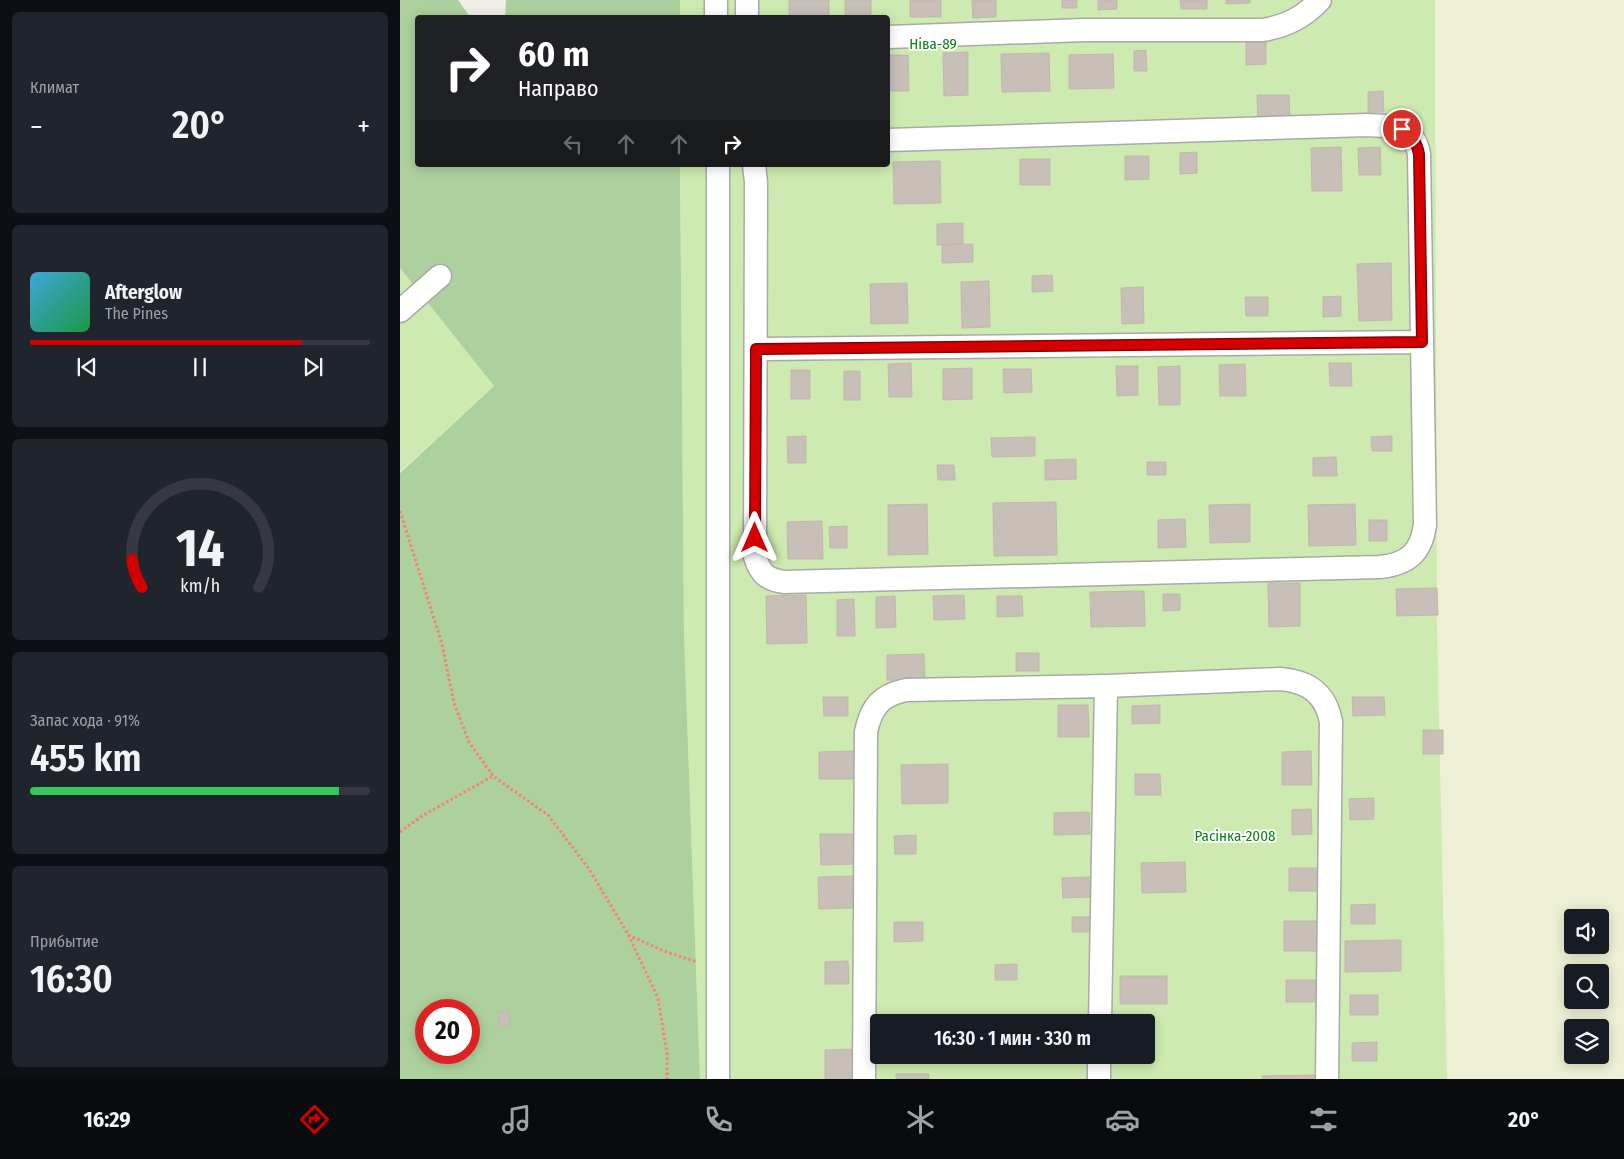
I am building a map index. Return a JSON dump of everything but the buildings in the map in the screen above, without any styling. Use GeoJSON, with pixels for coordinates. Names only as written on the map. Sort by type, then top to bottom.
{"type":"FeatureCollection","features":[{"type":"Feature","properties":{"kind":"street"},"geometry":{"type":"LineString","coordinates":[[716,0],[716,15]]}},
{"type":"Feature","properties":{"kind":"street"},"geometry":{"type":"LineString","coordinates":[[747,0],[747,15]]}},
{"type":"Feature","properties":{"kind":"street"},"geometry":{"type":"LineString","coordinates":[[890,38],[1084,30],[1262,30],[1280,27],[1297,20],[1312,9],[1320,0]]}},
{"type":"Feature","properties":{"kind":"street"},"geometry":{"type":"LineString","coordinates":[[754,167],[756,182],[755,557],[758,568],[765,576],[784,582],[1380,567],[1398,564],[1408,559],[1414,553],[1424,536],[1425,525],[1419,154],[1418,146],[1413,138],[1402,129],[1367,125],[890,140]]}},
{"type":"Feature","properties":{"kind":"street"},"geometry":{"type":"LineString","coordinates":[[718,167],[718,1079]]}},
{"type":"Feature","properties":{"kind":"street"},"geometry":{"type":"LineString","coordinates":[[400,311],[440,276]]}},
{"type":"Feature","properties":{"kind":"street"},"geometry":{"type":"LineString","coordinates":[[756,349],[1422,342]]}},
{"type":"Feature","properties":{"kind":"street"},"geometry":{"type":"LineString","coordinates":[[864,1079],[866,732],[869,718],[875,707],[894,692],[906,690],[1106,686],[1280,679],[1304,684],[1315,691],[1329,710],[1331,722],[1327,1079]]}},
{"type":"Feature","properties":{"kind":"street"},"geometry":{"type":"LineString","coordinates":[[1100,1014],[1106,686]]}},
{"type":"Feature","properties":{"kind":"street"},"geometry":{"type":"LineString","coordinates":[[1099,1064],[1099,1079]]}},
{"type":"Feature","properties":{"kind":"path"},"geometry":{"type":"LineString","coordinates":[[400,511],[442,644],[454,703],[469,742],[493,776],[548,815],[589,869],[628,934],[658,998],[667,1054],[667,1079]]}},
{"type":"Feature","properties":{"kind":"path"},"geometry":{"type":"LineString","coordinates":[[400,832],[422,816],[493,776]]}},
{"type":"Feature","properties":{"kind":"path"},"geometry":{"type":"LineString","coordinates":[[628,934],[664,951],[718,969]]}},
{"type":"Feature","properties":{"kind":"green space"},"geometry":{"type":"Polygon","coordinates":[[[400,0],[458,0],[469,15],[415,15],[415,167],[680,167],[684,634],[700,1079],[400,1079],[400,473],[494,386],[400,268],[400,0]]]}},
{"type":"Feature","properties":{"kind":"green space"},"geometry":{"type":"Polygon","coordinates":[[[506,0],[680,0],[680,15],[505,15],[506,0]]]}},
{"type":"Feature","properties":{"kind":"green space"},"geometry":{"type":"Polygon","coordinates":[[[680,0],[1435,0],[1437,626],[1447,1079],[700,1079],[684,634],[680,167],[890,167],[890,15],[680,15],[680,0]]]}},
{"type":"Feature","properties":{"kind":"green space"},"geometry":{"type":"Polygon","coordinates":[[[1435,0],[1624,0],[1624,1079],[1447,1079],[1437,626],[1435,0]]]}},
{"type":"Feature","properties":{"kind":"green space"},"geometry":{"type":"Polygon","coordinates":[[[400,268],[494,386],[400,472],[400,268]]]}},
{"type":"Feature","properties":{"kind":"route"},"geometry":{"type":"LineString","coordinates":[[755,538],[756,349],[1422,342],[1419,154],[1418,146],[1413,138],[1402,129]]}},
{"type":"Feature","properties":{"kind":"park label","name":"Ніва-89"},"geometry":{"type":"Point","coordinates":[933,44]}},
{"type":"Feature","properties":{"kind":"park label","name":"Расінка-2008"},"geometry":{"type":"Point","coordinates":[1235,836]}}]}
